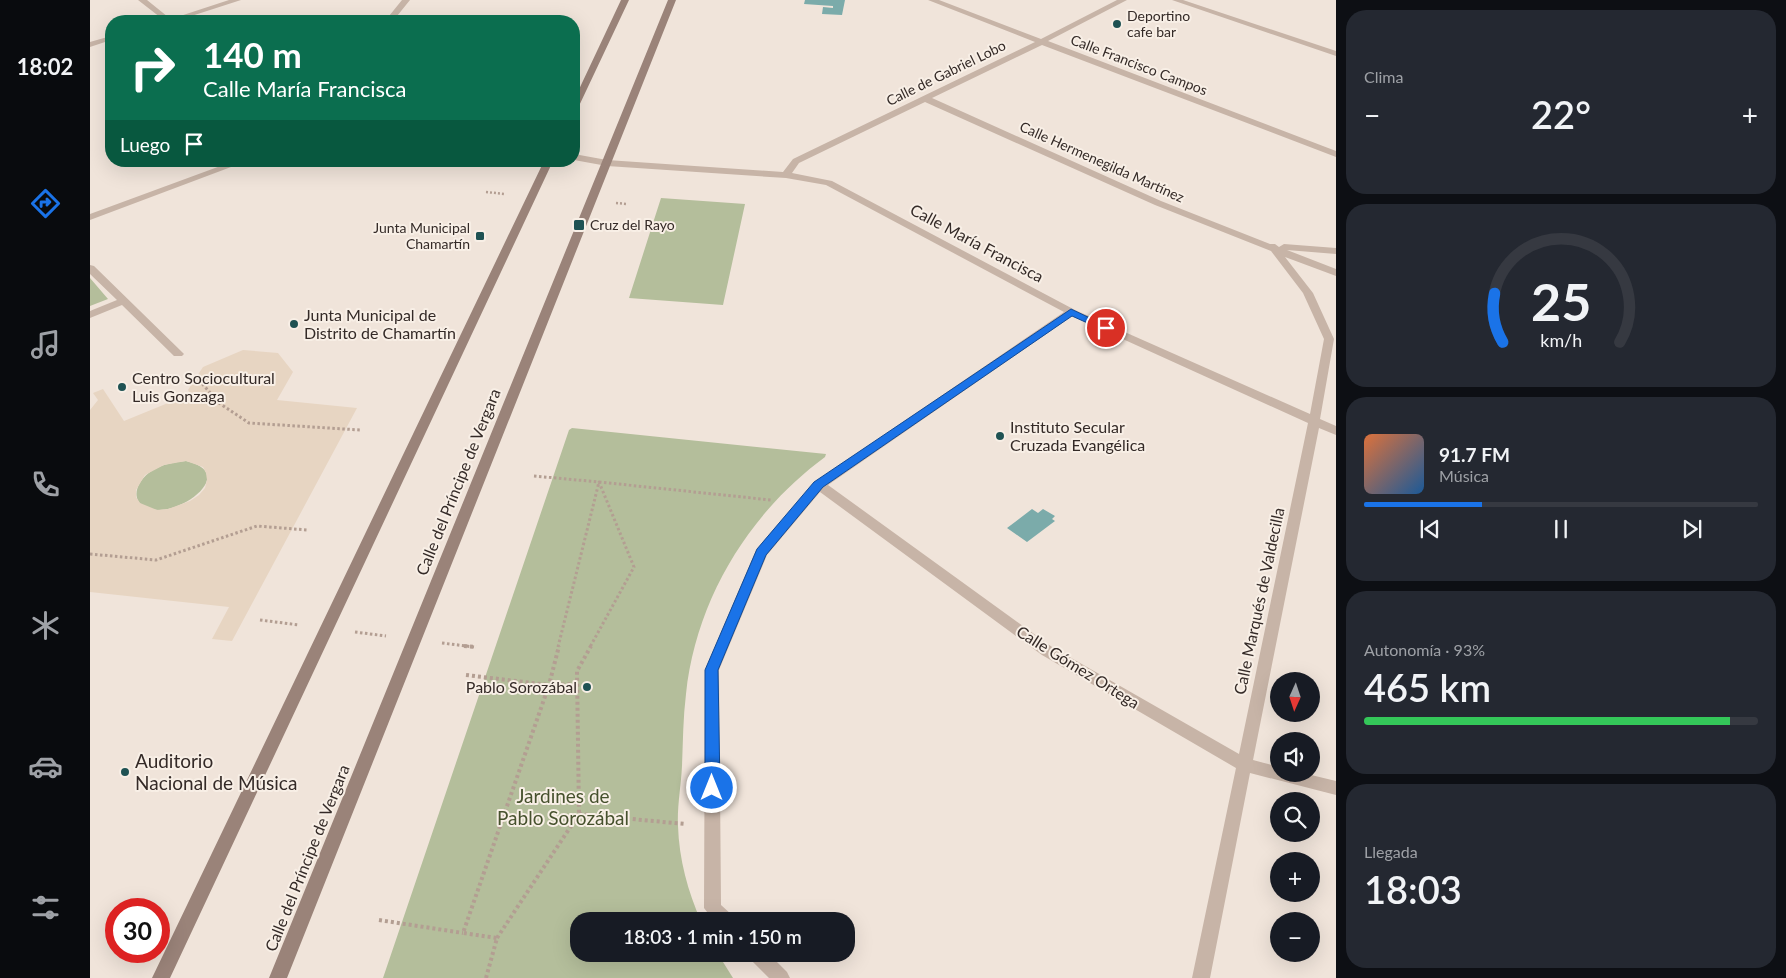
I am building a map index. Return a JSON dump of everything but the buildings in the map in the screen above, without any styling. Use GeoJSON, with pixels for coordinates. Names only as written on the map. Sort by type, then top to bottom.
{"type":"FeatureCollection","features":[{"type":"Feature","properties":{"kind":"main road"},"geometry":{"type":"LineString","coordinates":[[580,95],[625,0]]}},
{"type":"Feature","properties":{"kind":"main road","name":"Calle del Príncipe de Vergara"},"geometry":{"type":"LineString","coordinates":[[278,978],[672,0]]}},
{"type":"Feature","properties":{"kind":"main road"},"geometry":{"type":"LineString","coordinates":[[161,978],[545,167]]}},
{"type":"Feature","properties":{"kind":"street"},"geometry":{"type":"LineString","coordinates":[[142,0],[161,15]]}},
{"type":"Feature","properties":{"kind":"street"},"geometry":{"type":"LineString","coordinates":[[188,15],[237,0]]}},
{"type":"Feature","properties":{"kind":"street"},"geometry":{"type":"LineString","coordinates":[[393,15],[406,0]]}},
{"type":"Feature","properties":{"kind":"street","name":"Calle Francisco Campos"},"geometry":{"type":"LineString","coordinates":[[932,0],[1336,154]]}},
{"type":"Feature","properties":{"kind":"street","name":"Calle de Gabriel Lobo"},"geometry":{"type":"LineString","coordinates":[[786,175],[796,160],[1041,42],[1123,0]]}},
{"type":"Feature","properties":{"kind":"street"},"geometry":{"type":"LineString","coordinates":[[1176,0],[1336,54]]}},
{"type":"Feature","properties":{"kind":"street"},"geometry":{"type":"LineString","coordinates":[[90,45],[105,40]]}},
{"type":"Feature","properties":{"kind":"street","name":"Calle Hermenegilda Martínez"},"geometry":{"type":"LineString","coordinates":[[924,98],[1158,203],[1272,246]]}},
{"type":"Feature","properties":{"kind":"street","name":"Calle María Francisca"},"geometry":{"type":"LineString","coordinates":[[580,158],[607,163],[786,175],[829,183],[1071,312],[1336,431]]}},
{"type":"Feature","properties":{"kind":"street"},"geometry":{"type":"LineString","coordinates":[[90,216],[226,167]]}},
{"type":"Feature","properties":{"kind":"street"},"geometry":{"type":"LineString","coordinates":[[1272,246],[1336,251]]}},
{"type":"Feature","properties":{"kind":"street"},"geometry":{"type":"LineString","coordinates":[[1272,246],[1336,273]]}},
{"type":"Feature","properties":{"kind":"street","name":"Calle Marqués de Valdecilla"},"geometry":{"type":"LineString","coordinates":[[1200,978],[1314,422],[1329,339],[1308,293],[1272,246]]}},
{"type":"Feature","properties":{"kind":"street"},"geometry":{"type":"LineString","coordinates":[[90,268],[178,354]]}},
{"type":"Feature","properties":{"kind":"street"},"geometry":{"type":"LineString","coordinates":[[90,315],[123,301]]}},
{"type":"Feature","properties":{"kind":"street"},"geometry":{"type":"LineString","coordinates":[[717,912],[713,908],[712,670],[761,553],[818,485],[1071,312]]}},
{"type":"Feature","properties":{"kind":"street","name":"Calle Gómez Ortega"},"geometry":{"type":"LineString","coordinates":[[818,485],[1047,651],[1244,765],[1336,788]]}},
{"type":"Feature","properties":{"kind":"street"},"geometry":{"type":"LineString","coordinates":[[765,962],[781,978]]}},
{"type":"Feature","properties":{"kind":"path"},"geometry":{"type":"LineString","coordinates":[[196,377],[219,403],[249,423],[360,430]]}},
{"type":"Feature","properties":{"kind":"path"},"geometry":{"type":"LineString","coordinates":[[534,476],[802,503]]}},
{"type":"Feature","properties":{"kind":"path"},"geometry":{"type":"LineString","coordinates":[[486,978],[496,938],[578,814],[577,671],[634,568],[599,482]]}},
{"type":"Feature","properties":{"kind":"path"},"geometry":{"type":"LineString","coordinates":[[463,933],[549,685],[599,482]]}},
{"type":"Feature","properties":{"kind":"path"},"geometry":{"type":"LineString","coordinates":[[90,554],[156,560],[257,526],[307,530]]}},
{"type":"Feature","properties":{"kind":"path"},"geometry":{"type":"LineString","coordinates":[[260,620],[476,647]]}},
{"type":"Feature","properties":{"kind":"path"},"geometry":{"type":"LineString","coordinates":[[466,675],[549,685],[577,684]]}},
{"type":"Feature","properties":{"kind":"path"},"geometry":{"type":"LineString","coordinates":[[578,814],[713,827]]}},
{"type":"Feature","properties":{"kind":"path"},"geometry":{"type":"LineString","coordinates":[[380,920],[496,938]]}},
{"type":"Feature","properties":{"kind":"green space"},"geometry":{"type":"Polygon","coordinates":[[[661,198],[745,204],[723,305],[629,298],[661,198]]]}},
{"type":"Feature","properties":{"kind":"green space"},"geometry":{"type":"Polygon","coordinates":[[[90,278],[108,299],[90,306],[90,278]]]}},
{"type":"Feature","properties":{"kind":"green space","name":"Jardines de Pablo Sorozábal"},"geometry":{"type":"Polygon","coordinates":[[[572,428],[826,454],[773,504],[750,532],[714,592],[701,625],[692,659],[686,694],[678,811],[680,851],[685,875],[697,912],[570,912],[570,962],[723,962],[733,978],[383,978],[569,430],[572,428]]]}},
{"type":"Feature","properties":{"kind":"green space"},"geometry":{"type":"Polygon","coordinates":[[[186,461],[200,466],[207,473],[207,481],[202,490],[182,504],[170,508],[149,509],[142,505],[136,494],[137,488],[146,475],[161,466],[186,461]]]}},
{"type":"Feature","properties":{"kind":"shaded area"},"geometry":{"type":"Polygon","coordinates":[[[243,350],[278,353],[293,372],[277,400],[357,408],[232,641],[212,639],[229,607],[90,592],[90,410],[98,400],[93,393],[103,389],[124,421],[190,394],[188,390],[203,367],[243,350]],[[186,461],[164,465],[145,475],[136,490],[136,497],[140,503],[157,510],[168,509],[190,501],[205,488],[207,480],[203,467],[186,461]]]}},
{"type":"Feature","properties":{"kind":"water"},"geometry":{"type":"Polygon","coordinates":[[[805,0],[845,0],[842,15],[822,14],[823,7],[833,8],[833,6],[804,4],[805,0]]]}},
{"type":"Feature","properties":{"kind":"water"},"geometry":{"type":"Polygon","coordinates":[[[1032,509],[1038,513],[1043,509],[1055,516],[1052,519],[1055,521],[1027,542],[1007,528],[1032,509]]]}},
{"type":"Feature","properties":{"kind":"place","name":"Deportino cafe bar"},"geometry":{"type":"Point","coordinates":[1117,24]}},
{"type":"Feature","properties":{"kind":"place","name":"Cruz del Rayo"},"geometry":{"type":"Point","coordinates":[579,225]}},
{"type":"Feature","properties":{"kind":"place","name":"Junta Municipal Chamartín"},"geometry":{"type":"Point","coordinates":[480,236]}},
{"type":"Feature","properties":{"kind":"place","name":"Junta Municipal de Distrito de Chamartín"},"geometry":{"type":"Point","coordinates":[294,324]}},
{"type":"Feature","properties":{"kind":"place","name":"Centro Sociocultural Luis Gonzaga"},"geometry":{"type":"Point","coordinates":[122,387]}},
{"type":"Feature","properties":{"kind":"place","name":"Instituto Secular Cruzada Evangélica"},"geometry":{"type":"Point","coordinates":[1000,436]}},
{"type":"Feature","properties":{"kind":"place","name":"Pablo Sorozábal"},"geometry":{"type":"Point","coordinates":[587,687]}},
{"type":"Feature","properties":{"kind":"place","name":"Auditorio Nacional de Música"},"geometry":{"type":"Point","coordinates":[125,772]}},
{"type":"Feature","properties":{"kind":"route"},"geometry":{"type":"LineString","coordinates":[[712,788],[712,670],[761,553],[802,503],[818,485],[1071,312],[1106,328]]}}]}
